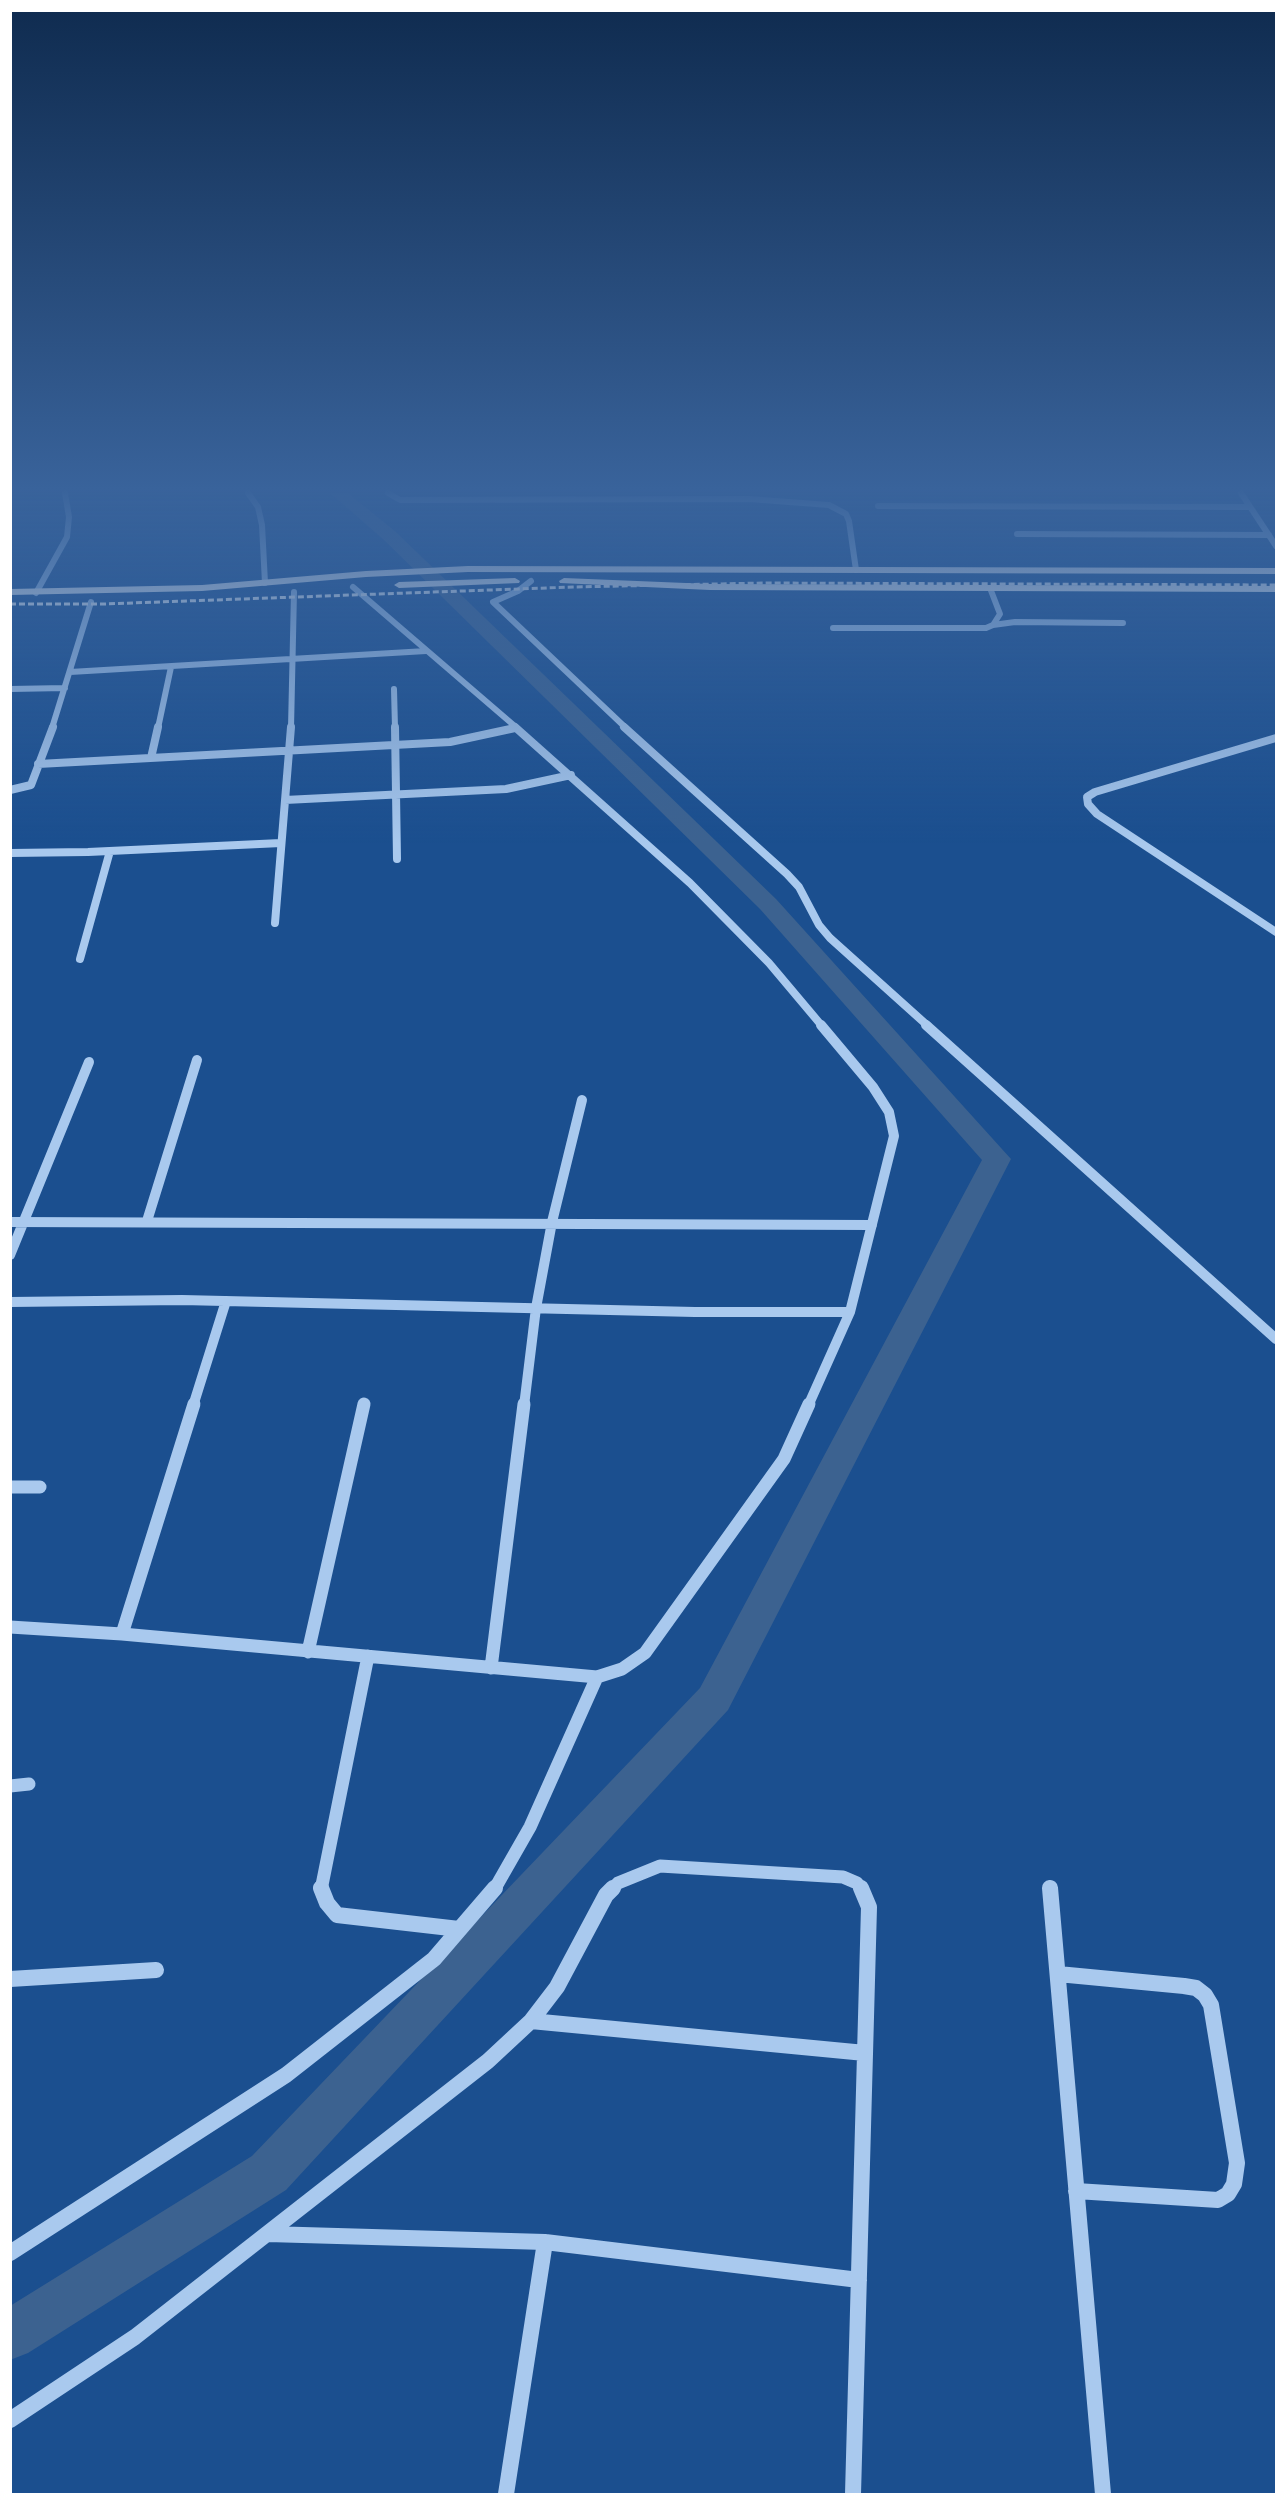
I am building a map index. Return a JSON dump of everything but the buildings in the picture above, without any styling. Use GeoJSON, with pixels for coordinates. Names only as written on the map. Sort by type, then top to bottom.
{"type":"FeatureCollection","features":[{"type":"Feature","properties":{"kind":"street"},"geometry":{"type":"LineString","coordinates":[[10,790],[31,785],[70,672],[95,610]]}},
{"type":"Feature","properties":{"kind":"street"},"geometry":{"type":"LineString","coordinates":[[275,923],[289,751],[294,610]]}},
{"type":"Feature","properties":{"kind":"street"},"geometry":{"type":"LineString","coordinates":[[10,1627],[122,1634],[597,1677],[622,1669],[645,1653],[784,1459],[850,1312],[894,1136],[888,1112],[873,1088],[769,963],[690,883],[571,775],[426,651],[371,610]]}},
{"type":"Feature","properties":{"kind":"street"},"geometry":{"type":"LineString","coordinates":[[499,610],[601,706],[787,874],[799,887],[819,926],[830,938],[1276,1339]]}},
{"type":"Feature","properties":{"kind":"street"},"geometry":{"type":"LineString","coordinates":[[993,626],[1000,614],[998,610]]}},
{"type":"Feature","properties":{"kind":"street"},"geometry":{"type":"LineString","coordinates":[[833,628],[975,628],[1015,622],[1123,623]]}},
{"type":"Feature","properties":{"kind":"street"},"geometry":{"type":"LineString","coordinates":[[70,672],[426,651]]}},
{"type":"Feature","properties":{"kind":"street"},"geometry":{"type":"LineString","coordinates":[[151,758],[171,667]]}},
{"type":"Feature","properties":{"kind":"street"},"geometry":{"type":"LineString","coordinates":[[10,689],[65,688]]}},
{"type":"Feature","properties":{"kind":"street"},"geometry":{"type":"LineString","coordinates":[[394,689],[397,859]]}},
{"type":"Feature","properties":{"kind":"street"},"geometry":{"type":"LineString","coordinates":[[38,764],[460,741],[515,728]]}},
{"type":"Feature","properties":{"kind":"street"},"geometry":{"type":"LineString","coordinates":[[1276,738],[1095,792],[1087,797],[1088,804],[1097,814],[1276,932]]}},
{"type":"Feature","properties":{"kind":"street"},"geometry":{"type":"LineString","coordinates":[[285,800],[506,789],[571,775]]}},
{"type":"Feature","properties":{"kind":"street"},"geometry":{"type":"LineString","coordinates":[[10,853],[281,843]]}},
{"type":"Feature","properties":{"kind":"street"},"geometry":{"type":"LineString","coordinates":[[80,959],[110,851]]}},
{"type":"Feature","properties":{"kind":"street"},"geometry":{"type":"LineString","coordinates":[[147,1221],[197,1060]]}},
{"type":"Feature","properties":{"kind":"street"},"geometry":{"type":"LineString","coordinates":[[10,1255],[89,1062]]}},
{"type":"Feature","properties":{"kind":"street"},"geometry":{"type":"LineString","coordinates":[[491,1668],[536,1308],[552,1222],[582,1100]]}},
{"type":"Feature","properties":{"kind":"street"},"geometry":{"type":"LineString","coordinates":[[10,1222],[552,1222],[872,1225]]}},
{"type":"Feature","properties":{"kind":"street"},"geometry":{"type":"LineString","coordinates":[[10,1302],[226,1301],[695,1312],[850,1312]]}},
{"type":"Feature","properties":{"kind":"street"},"geometry":{"type":"LineString","coordinates":[[122,1634],[226,1301]]}},
{"type":"Feature","properties":{"kind":"street"},"geometry":{"type":"LineString","coordinates":[[308,1652],[364,1404]]}},
{"type":"Feature","properties":{"kind":"street"},"geometry":{"type":"LineString","coordinates":[[10,1487],[40,1487]]}},
{"type":"Feature","properties":{"kind":"street"},"geometry":{"type":"LineString","coordinates":[[368,1656],[321,1889],[327,1903],[338,1915],[459,1929]]}},
{"type":"Feature","properties":{"kind":"street"},"geometry":{"type":"LineString","coordinates":[[10,2253],[286,2075],[434,1959],[497,1886],[524,1837],[597,1677]]}},
{"type":"Feature","properties":{"kind":"street"},"geometry":{"type":"LineString","coordinates":[[10,1786],[28,1784]]}},
{"type":"Feature","properties":{"kind":"street"},"geometry":{"type":"LineString","coordinates":[[10,2420],[135,2337],[488,2061],[531,2021],[557,1987],[606,1895],[628,1878],[660,1866],[843,1877],[856,1883],[864,1893],[869,1908],[853,2494]]}},
{"type":"Feature","properties":{"kind":"street"},"geometry":{"type":"LineString","coordinates":[[1050,1887],[1103,2494]]}},
{"type":"Feature","properties":{"kind":"street"},"geometry":{"type":"LineString","coordinates":[[10,1978],[156,1970]]}},
{"type":"Feature","properties":{"kind":"street"},"geometry":{"type":"LineString","coordinates":[[1058,1974],[1184,1986],[1196,1988],[1205,1995],[1211,2005],[1237,2163],[1234,2184],[1228,2194],[1218,2200],[1077,2192]]}},
{"type":"Feature","properties":{"kind":"street"},"geometry":{"type":"LineString","coordinates":[[531,2021],[865,2053]]}},
{"type":"Feature","properties":{"kind":"street"},"geometry":{"type":"LineString","coordinates":[[268,2234],[545,2242],[859,2280]]}},
{"type":"Feature","properties":{"kind":"street"},"geometry":{"type":"LineString","coordinates":[[506,2494],[545,2242]]}},
{"type":"Feature","properties":{"kind":"waterway"},"geometry":{"type":"LineString","coordinates":[[10,2335],[269,2173],[714,1699],[997,1159],[768,904],[466,610]]}}]}
